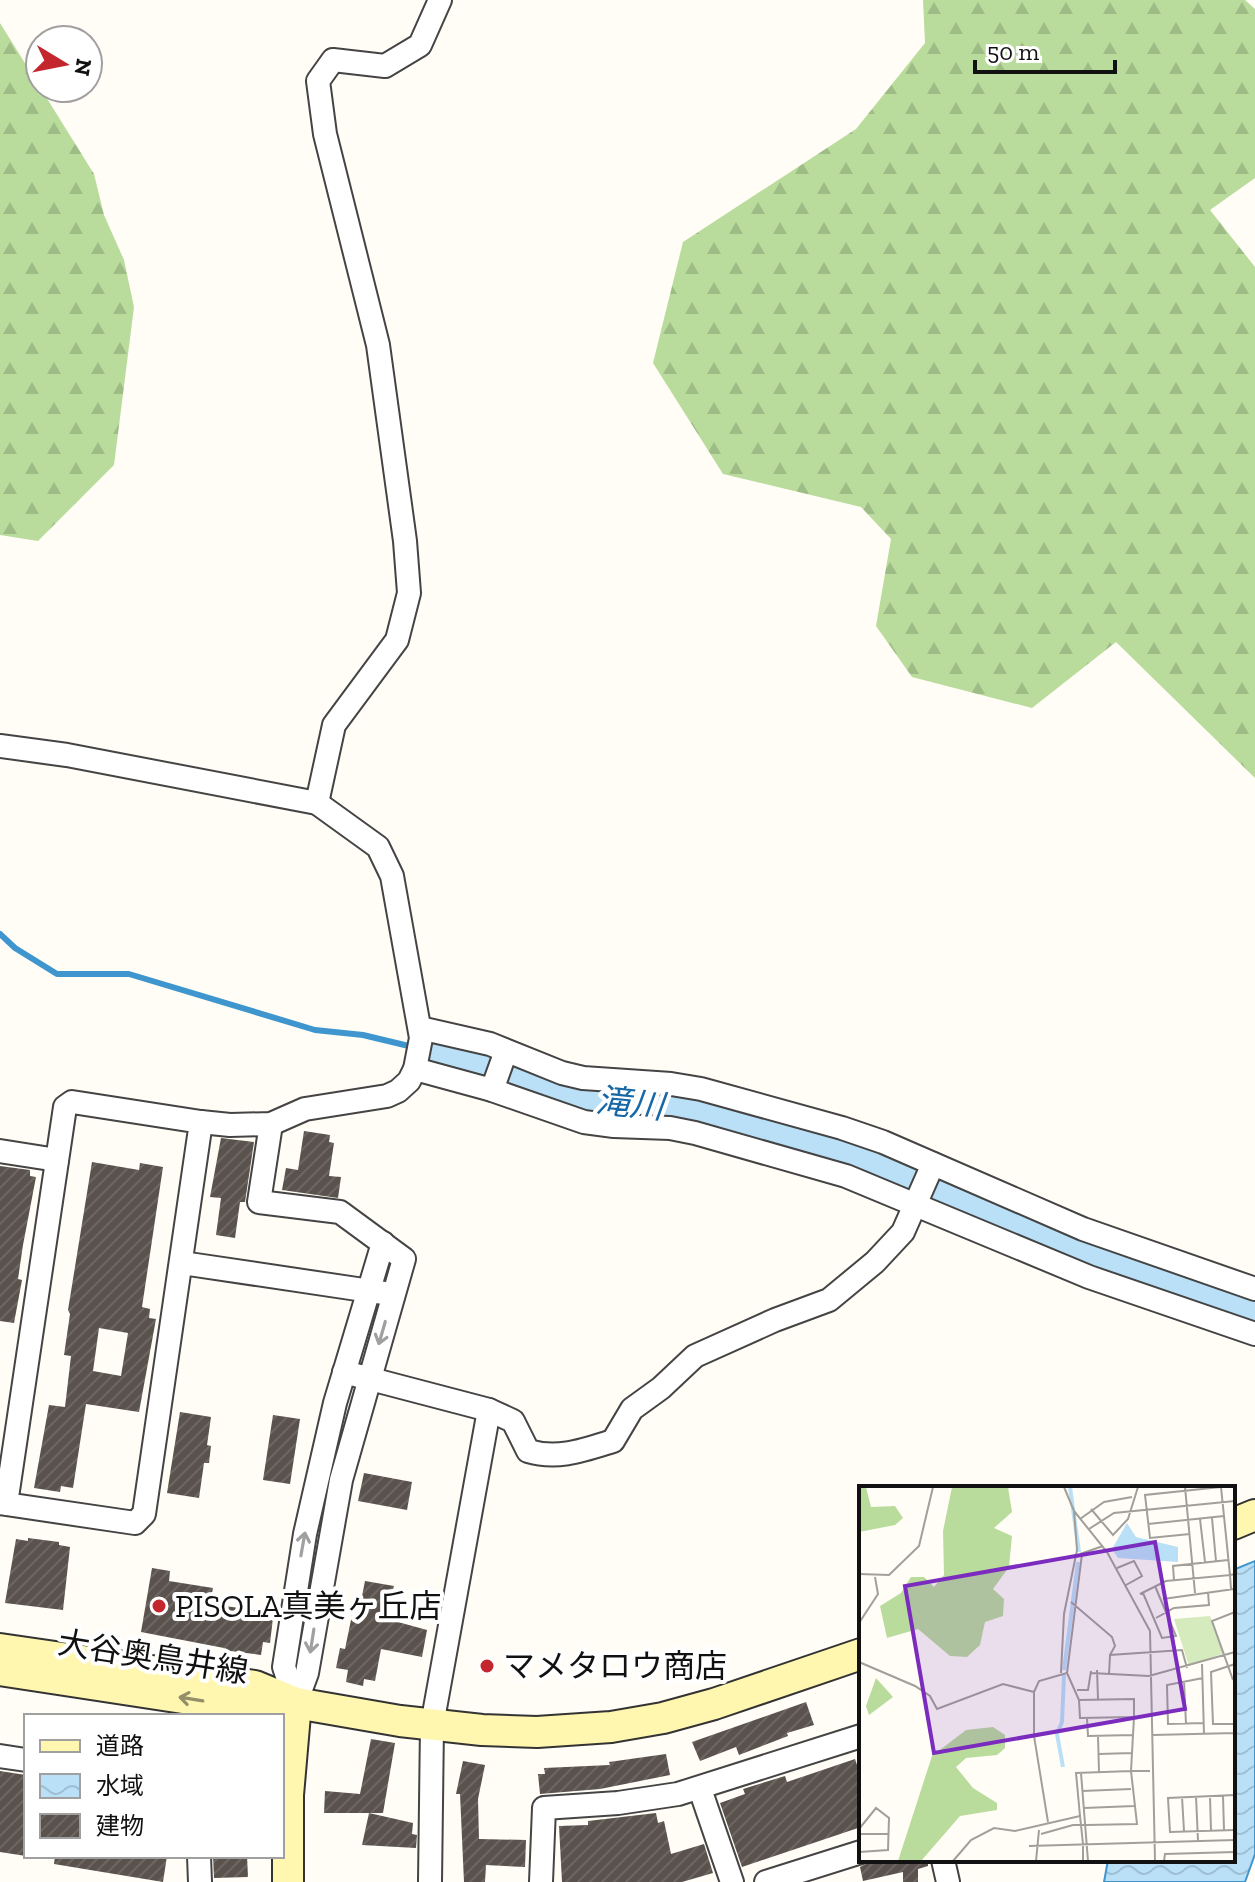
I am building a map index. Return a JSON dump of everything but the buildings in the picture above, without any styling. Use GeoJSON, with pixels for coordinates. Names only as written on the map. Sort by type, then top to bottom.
{"type":"FeatureCollection","features":[{"type":"Feature","properties":{"kind":"street"},"geometry":{"type":"LineString","coordinates":[[317,803],[334,725],[397,640],[409,593],[405,541],[378,345],[325,134],[318,81],[333,60],[385,66],[420,45],[440,0]]}},
{"type":"Feature","properties":{"kind":"street"},"geometry":{"type":"LineString","coordinates":[[0,746],[67,755],[317,803],[378,847],[386,860],[392,876],[420,1035],[415,1069],[409,1081],[398,1091],[387,1096],[305,1109],[271,1124],[201,1122],[72,1102],[65,1107],[3,1503],[135,1523],[144,1514],[201,1122]]}},
{"type":"Feature","properties":{"kind":"street"},"geometry":{"type":"LineString","coordinates":[[420,1035],[447,1033],[562,1073],[583,1078],[701,1089],[842,1128],[1083,1229],[1255,1289]]}},
{"type":"Feature","properties":{"kind":"street"},"geometry":{"type":"LineString","coordinates":[[492,1090],[506,1051]]}},
{"type":"Feature","properties":{"kind":"street"},"geometry":{"type":"LineString","coordinates":[[415,1069],[492,1090],[584,1122],[670,1128],[695,1133],[846,1176],[1089,1277],[1255,1334]]}},
{"type":"Feature","properties":{"kind":"street"},"geometry":{"type":"LineString","coordinates":[[271,1124],[259,1202],[340,1212],[404,1259],[338,1495],[307,1673],[296,1703],[288,1795],[288,1882]]}},
{"type":"Feature","properties":{"kind":"street"},"geometry":{"type":"LineString","coordinates":[[0,1151],[57,1160]]}},
{"type":"Feature","properties":{"kind":"street"},"geometry":{"type":"LineString","coordinates":[[344,1372],[489,1410],[513,1421],[528,1451],[544,1456],[569,1455],[613,1441],[632,1409],[661,1388],[695,1356],[829,1300],[885,1253],[903,1232],[933,1164]]}},
{"type":"Feature","properties":{"kind":"street"},"geometry":{"type":"LineString","coordinates":[[296,1703],[284,1667],[315,1483],[383,1243]]}},
{"type":"Feature","properties":{"kind":"street"},"geometry":{"type":"LineString","coordinates":[[182,1263],[393,1295]]}},
{"type":"Feature","properties":{"kind":"street"},"geometry":{"type":"LineString","coordinates":[[430,1882],[432,1725],[489,1410]]}},
{"type":"Feature","properties":{"kind":"street"},"geometry":{"type":"LineString","coordinates":[[1235,1523],[1255,1515]]}},
{"type":"Feature","properties":{"kind":"street"},"geometry":{"type":"LineString","coordinates":[[0,1649],[255,1686],[296,1703],[432,1725],[537,1732],[611,1727],[663,1718],[859,1655]]}},
{"type":"Feature","properties":{"kind":"street","name":"大谷奥鳥井線"},"geometry":{"type":"LineString","coordinates":[[0,1670],[255,1709],[296,1703]]}},
{"type":"Feature","properties":{"kind":"street"},"geometry":{"type":"LineString","coordinates":[[541,1882],[544,1808],[649,1799],[700,1789],[859,1737]]}},
{"type":"Feature","properties":{"kind":"street"},"geometry":{"type":"LineString","coordinates":[[0,1756],[24,1760]]}},
{"type":"Feature","properties":{"kind":"street"},"geometry":{"type":"LineString","coordinates":[[700,1789],[732,1882]]}},
{"type":"Feature","properties":{"kind":"street"},"geometry":{"type":"LineString","coordinates":[[766,1882],[833,1873],[859,1854]]}},
{"type":"Feature","properties":{"kind":"street"},"geometry":{"type":"LineString","coordinates":[[199,1858],[200,1882]]}},
{"type":"Feature","properties":{"kind":"street"},"geometry":{"type":"LineString","coordinates":[[943,1862],[948,1882]]}},
{"type":"Feature","properties":{"kind":"green space"},"geometry":{"type":"Polygon","coordinates":[[[923,0],[1245,0],[1255,9],[1255,178],[1210,210],[1255,267],[1255,778],[1116,642],[1032,708],[912,677],[876,626],[891,539],[861,507],[723,474],[653,363],[683,242],[856,129],[925,43],[923,0]]]}},
{"type":"Feature","properties":{"kind":"green space"},"geometry":{"type":"Polygon","coordinates":[[[0,23],[24,62],[24,104],[50,104],[94,174],[104,215],[124,260],[134,307],[114,465],[38,541],[0,535],[0,23]]]}},
{"type":"Feature","properties":{"kind":"water"},"geometry":{"type":"Polygon","coordinates":[[[1255,1561],[1255,1854],[1245,1882],[1104,1882],[1108,1862],[1235,1862],[1235,1569],[1255,1561]]]}},
{"type":"Feature","properties":{"kind":"waterway","name":"滝川"},"geometry":{"type":"LineString","coordinates":[[0,934],[15,948],[57,974],[129,974],[315,1030],[363,1035],[413,1047]]}},
{"type":"Feature","properties":{"kind":"waterway","name":"滝川"},"geometry":{"type":"LineString","coordinates":[[427,1050],[581,1099],[678,1108],[827,1148],[879,1165],[1074,1249],[1255,1312]]}},
{"type":"Feature","properties":{"kind":"place","name":"PISOLA真美ヶ丘店"},"geometry":{"type":"Point","coordinates":[159,1606]}},
{"type":"Feature","properties":{"kind":"place","name":"マメタロウ商店"},"geometry":{"type":"Point","coordinates":[487,1666]}}]}
